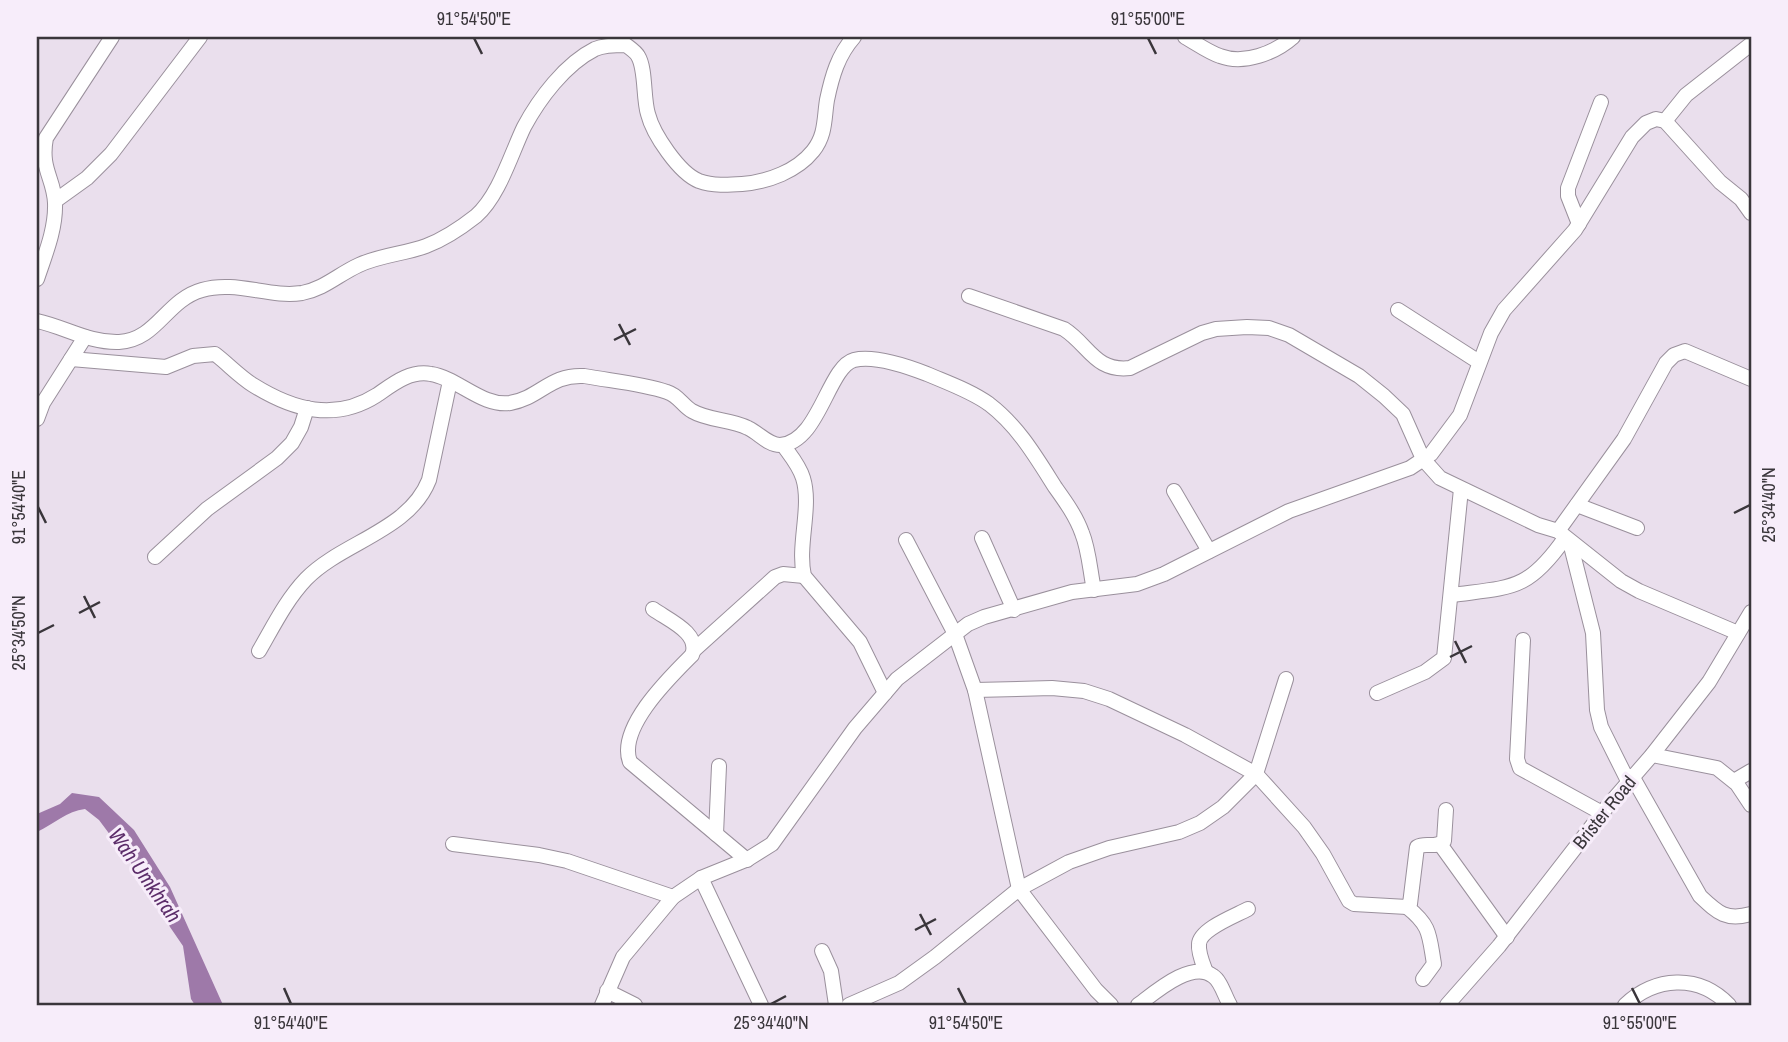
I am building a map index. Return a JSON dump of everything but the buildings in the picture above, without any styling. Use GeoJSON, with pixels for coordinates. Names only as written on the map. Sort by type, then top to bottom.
{"type":"FeatureCollection","features":[{"type":"Feature","properties":{"kind":"street"},"geometry":{"type":"LineString","coordinates":[[37,279],[49,244],[55,201],[45,170],[43,152],[46,138],[112,37]]}},
{"type":"Feature","properties":{"kind":"street"},"geometry":{"type":"LineString","coordinates":[[55,201],[87,178],[111,154],[200,37]]}},
{"type":"Feature","properties":{"kind":"street"},"geometry":{"type":"LineString","coordinates":[[37,321],[99,342],[121,342],[146,334],[173,305],[203,289],[240,286],[300,293],[316,290],[361,264],[426,246],[477,214],[492,194],[525,126],[544,97],[569,68],[596,49],[611,45],[626,45],[638,56],[648,116],[656,134],[679,165],[697,180],[717,185],[745,184],[775,177],[796,167],[814,150],[823,135],[834,71],[842,51],[854,37]]}},
{"type":"Feature","properties":{"kind":"street"},"geometry":{"type":"LineString","coordinates":[[1185,37],[1221,57],[1247,59],[1272,51],[1293,37]]}},
{"type":"Feature","properties":{"kind":"street"},"geometry":{"type":"LineString","coordinates":[[1665,121],[1686,95],[1751,44]]}},
{"type":"Feature","properties":{"kind":"street"},"geometry":{"type":"LineString","coordinates":[[1578,224],[1568,196],[1568,188],[1601,102]]}},
{"type":"Feature","properties":{"kind":"street"},"geometry":{"type":"LineString","coordinates":[[602,1005],[623,957],[673,897],[701,878],[747,860],[772,844],[855,728],[897,679],[955,634],[984,617],[1072,592],[1137,584],[1289,511],[1409,468],[1431,454],[1460,415],[1491,332],[1504,310],[1578,224],[1632,137],[1646,124],[1656,119],[1665,121],[1720,181],[1746,195],[1751,213]]}},
{"type":"Feature","properties":{"kind":"street"},"geometry":{"type":"LineString","coordinates":[[37,156],[45,170]]}},
{"type":"Feature","properties":{"kind":"street"},"geometry":{"type":"LineString","coordinates":[[969,296],[1064,329],[1074,335],[1105,366],[1120,369],[1130,368],[1202,333],[1247,327],[1269,328],[1289,335],[1359,376],[1384,396],[1403,414],[1423,459],[1440,478],[1564,537],[1621,581],[1639,591],[1746,623]]}},
{"type":"Feature","properties":{"kind":"street"},"geometry":{"type":"LineString","coordinates":[[1398,310],[1479,362]]}},
{"type":"Feature","properties":{"kind":"street"},"geometry":{"type":"LineString","coordinates":[[37,419],[40,403],[85,337]]}},
{"type":"Feature","properties":{"kind":"street"},"geometry":{"type":"LineString","coordinates":[[1452,595],[1502,589],[1528,579],[1547,564],[1564,537],[1577,505],[1624,439],[1666,363],[1674,355],[1685,351],[1751,379]]}},
{"type":"Feature","properties":{"kind":"street"},"geometry":{"type":"LineString","coordinates":[[71,359],[166,367],[193,356],[215,354],[251,384],[273,396],[307,408],[329,412],[363,404],[401,379],[417,373],[432,374],[493,401],[508,403],[522,400],[557,379],[569,375],[663,390],[671,393],[692,411],[740,424],[772,444],[783,445],[791,442],[807,428],[845,365],[855,360],[872,360],[915,369],[968,391],[989,404],[1012,425],[1074,515],[1083,533],[1094,590]]}},
{"type":"Feature","properties":{"kind":"street"},"geometry":{"type":"LineString","coordinates":[[259,651],[287,604],[306,579],[393,522],[424,495],[450,381]]}},
{"type":"Feature","properties":{"kind":"street"},"geometry":{"type":"LineString","coordinates":[[155,557],[207,509],[277,458],[292,443],[302,427],[307,408]]}},
{"type":"Feature","properties":{"kind":"street"},"geometry":{"type":"LineString","coordinates":[[783,445],[804,480],[801,564],[804,576],[860,642],[885,693]]}},
{"type":"Feature","properties":{"kind":"street"},"geometry":{"type":"LineString","coordinates":[[1377,693],[1424,672],[1444,658],[1461,489]]}},
{"type":"Feature","properties":{"kind":"street"},"geometry":{"type":"LineString","coordinates":[[1174,491],[1209,551]]}},
{"type":"Feature","properties":{"kind":"street"},"geometry":{"type":"LineString","coordinates":[[1577,505],[1637,528]]}},
{"type":"Feature","properties":{"kind":"street"},"geometry":{"type":"LineString","coordinates":[[1564,537],[1593,633],[1597,710],[1601,727],[1700,896],[1715,911],[1729,917],[1751,914]]}},
{"type":"Feature","properties":{"kind":"street"},"geometry":{"type":"LineString","coordinates":[[982,538],[1014,610]]}},
{"type":"Feature","properties":{"kind":"street"},"geometry":{"type":"LineString","coordinates":[[906,540],[955,634],[975,690],[1020,889],[1096,990],[1111,1005]]}},
{"type":"Feature","properties":{"kind":"street"},"geometry":{"type":"LineString","coordinates":[[747,860],[630,762],[628,745],[651,698],[694,650],[775,577],[783,574],[804,576]]}},
{"type":"Feature","properties":{"kind":"street"},"geometry":{"type":"LineString","coordinates":[[653,609],[694,640],[694,650]]}},
{"type":"Feature","properties":{"kind":"street","name":"Brister Road"},"geometry":{"type":"LineString","coordinates":[[1447,1005],[1507,936],[1602,813],[1652,755],[1709,682],[1746,623]]}},
{"type":"Feature","properties":{"kind":"street"},"geometry":{"type":"LineString","coordinates":[[1523,640],[1517,759],[1520,768],[1602,813]]}},
{"type":"Feature","properties":{"kind":"street"},"geometry":{"type":"LineString","coordinates":[[849,1005],[899,983],[1020,889],[1087,855],[1179,832],[1200,823],[1223,807],[1256,774],[1286,679]]}},
{"type":"Feature","properties":{"kind":"street"},"geometry":{"type":"LineString","coordinates":[[975,690],[1052,688],[1084,691],[1109,699],[1185,735],[1256,774],[1304,827],[1323,854],[1349,901],[1366,905],[1407,907],[1422,919],[1429,934],[1434,964],[1423,979]]}},
{"type":"Feature","properties":{"kind":"street"},"geometry":{"type":"LineString","coordinates":[[1652,755],[1717,768],[1734,781],[1751,805]]}},
{"type":"Feature","properties":{"kind":"street"},"geometry":{"type":"LineString","coordinates":[[716,834],[719,766]]}},
{"type":"Feature","properties":{"kind":"street"},"geometry":{"type":"LineString","coordinates":[[1734,781],[1751,771]]}},
{"type":"Feature","properties":{"kind":"street"},"geometry":{"type":"LineString","coordinates":[[1407,907],[1410,904],[1417,847],[1444,841],[1446,810]]}},
{"type":"Feature","properties":{"kind":"street"},"geometry":{"type":"LineString","coordinates":[[453,844],[567,861],[673,897]]}},
{"type":"Feature","properties":{"kind":"street"},"geometry":{"type":"LineString","coordinates":[[1440,844],[1507,936]]}},
{"type":"Feature","properties":{"kind":"street"},"geometry":{"type":"LineString","coordinates":[[701,878],[761,1005]]}},
{"type":"Feature","properties":{"kind":"street"},"geometry":{"type":"LineString","coordinates":[[1206,972],[1198,948],[1201,936],[1248,909]]}},
{"type":"Feature","properties":{"kind":"street"},"geometry":{"type":"LineString","coordinates":[[822,951],[831,971],[836,1005]]}},
{"type":"Feature","properties":{"kind":"street"},"geometry":{"type":"LineString","coordinates":[[1138,1005],[1157,988],[1194,972],[1206,972],[1215,976],[1230,1005]]}},
{"type":"Feature","properties":{"kind":"street"},"geometry":{"type":"LineString","coordinates":[[1625,1005],[1650,987],[1661,983],[1683,982],[1707,988],[1729,1005]]}},
{"type":"Feature","properties":{"kind":"street"},"geometry":{"type":"LineString","coordinates":[[607,991],[635,1005]]}},
{"type":"Feature","properties":{"kind":"water","name":"Wah Umkhrah"},"geometry":{"type":"Polygon","coordinates":[[[72,793],[99,797],[134,830],[170,887],[223,1005],[195,1005],[191,999],[183,946],[146,883],[99,820],[85,809],[78,810],[37,832],[37,814],[60,804],[72,793]]]}}]}
